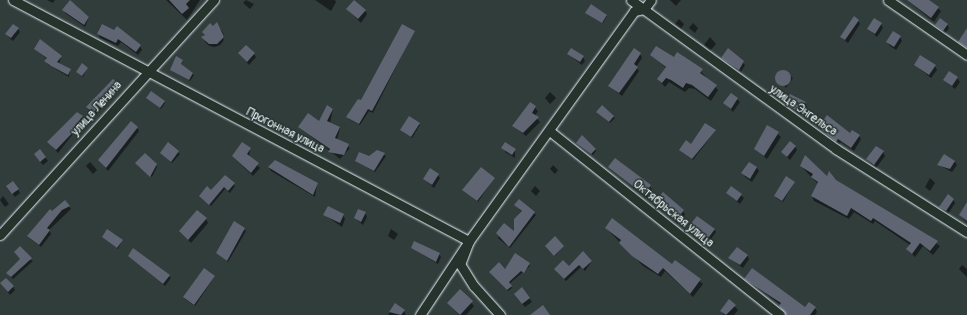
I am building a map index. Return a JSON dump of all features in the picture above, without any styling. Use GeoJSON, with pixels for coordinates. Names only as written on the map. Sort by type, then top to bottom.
{"type":"FeatureCollection","features":[{"type":"Feature","properties":{"kind":"street","name":"Прогонная улица"},"geometry":{"type":"LineString","coordinates":[[13,0],[149,70],[151,76],[469,241]]}},
{"type":"Feature","properties":{"kind":"street","name":"улица Ленина"},"geometry":{"type":"LineString","coordinates":[[0,235],[214,0]]}},
{"type":"Feature","properties":{"kind":"street","name":"улица Энгельса"},"geometry":{"type":"LineString","coordinates":[[631,0],[836,149],[967,232]]}},
{"type":"Feature","properties":{"kind":"street"},"geometry":{"type":"LineString","coordinates":[[420,315],[469,241],[551,132],[634,11],[644,9],[651,0]]}},
{"type":"Feature","properties":{"kind":"street"},"geometry":{"type":"LineString","coordinates":[[888,0],[967,56]]}},
{"type":"Feature","properties":{"kind":"street","name":"Октябрьская улица"},"geometry":{"type":"LineString","coordinates":[[551,132],[780,315]]}},
{"type":"Feature","properties":{"kind":"street"},"geometry":{"type":"LineString","coordinates":[[469,241],[460,264],[474,286],[500,315]]}},
{"type":"Feature","properties":{"kind":"building"},"geometry":{"type":"Polygon","coordinates":[[[70,0],[89,17],[84,25],[62,10],[70,0]]]}},
{"type":"Feature","properties":{"kind":"building"},"geometry":{"type":"Polygon","coordinates":[[[169,0],[190,0],[186,4],[189,8],[182,14],[169,0]]]}},
{"type":"Feature","properties":{"kind":"building"},"geometry":{"type":"Polygon","coordinates":[[[354,0],[366,10],[358,19],[346,9],[354,0]]]}},
{"type":"Feature","properties":{"kind":"building"},"geometry":{"type":"Polygon","coordinates":[[[907,0],[929,0],[939,7],[931,18],[907,0]]]}},
{"type":"Feature","properties":{"kind":"building"},"geometry":{"type":"Polygon","coordinates":[[[591,4],[607,15],[602,23],[585,13],[591,4]]]}},
{"type":"Feature","properties":{"kind":"building"},"geometry":{"type":"Polygon","coordinates":[[[854,16],[859,20],[845,40],[840,37],[854,16]]]}},
{"type":"Feature","properties":{"kind":"building"},"geometry":{"type":"Polygon","coordinates":[[[874,18],[882,23],[875,34],[867,29],[874,18]]]}},
{"type":"Feature","properties":{"kind":"building"},"geometry":{"type":"Polygon","coordinates":[[[940,18],[948,24],[943,31],[935,25],[940,18]]]}},
{"type":"Feature","properties":{"kind":"building"},"geometry":{"type":"Polygon","coordinates":[[[217,22],[224,37],[217,44],[209,44],[201,37],[205,35],[202,32],[210,23],[213,26],[217,22]]]}},
{"type":"Feature","properties":{"kind":"building"},"geometry":{"type":"Polygon","coordinates":[[[13,24],[19,28],[11,38],[5,34],[13,24]]]}},
{"type":"Feature","properties":{"kind":"building"},"geometry":{"type":"Polygon","coordinates":[[[102,24],[114,30],[117,26],[141,45],[136,52],[118,39],[116,43],[97,34],[102,24]]]}},
{"type":"Feature","properties":{"kind":"building"},"geometry":{"type":"Polygon","coordinates":[[[402,24],[415,31],[372,111],[368,109],[359,124],[346,117],[358,99],[361,100],[402,24]]]}},
{"type":"Feature","properties":{"kind":"building"},"geometry":{"type":"Polygon","coordinates":[[[967,28],[967,48],[958,42],[967,28]]]}},
{"type":"Feature","properties":{"kind":"building"},"geometry":{"type":"Polygon","coordinates":[[[893,31],[901,36],[894,47],[886,42],[893,31]]]}},
{"type":"Feature","properties":{"kind":"building"},"geometry":{"type":"Polygon","coordinates":[[[40,39],[62,56],[57,62],[71,69],[68,75],[44,61],[47,58],[34,49],[40,39]]]}},
{"type":"Feature","properties":{"kind":"building"},"geometry":{"type":"Polygon","coordinates":[[[246,45],[255,53],[247,62],[238,53],[246,45]]]}},
{"type":"Feature","properties":{"kind":"building"},"geometry":{"type":"Polygon","coordinates":[[[656,46],[674,57],[677,52],[703,69],[700,73],[717,85],[708,97],[692,85],[686,83],[683,88],[666,78],[662,83],[657,79],[666,67],[650,55],[656,46]]]}},
{"type":"Feature","properties":{"kind":"building"},"geometry":{"type":"Polygon","coordinates":[[[571,48],[584,56],[580,62],[567,54],[571,48]]]}},
{"type":"Feature","properties":{"kind":"building"},"geometry":{"type":"Polygon","coordinates":[[[634,48],[641,53],[634,64],[638,67],[619,93],[608,86],[634,48]]]}},
{"type":"Feature","properties":{"kind":"building"},"geometry":{"type":"Polygon","coordinates":[[[728,48],[744,61],[739,70],[721,58],[728,48]]]}},
{"type":"Feature","properties":{"kind":"building"},"geometry":{"type":"Polygon","coordinates":[[[920,55],[936,65],[929,75],[914,65],[920,55]]]}},
{"type":"Feature","properties":{"kind":"building"},"geometry":{"type":"Polygon","coordinates":[[[176,56],[183,60],[181,64],[193,73],[189,80],[170,70],[176,56]]]}},
{"type":"Feature","properties":{"kind":"building"},"geometry":{"type":"Polygon","coordinates":[[[82,63],[88,68],[82,76],[76,72],[82,63]]]}},
{"type":"Feature","properties":{"kind":"building"},"geometry":{"type":"Polygon","coordinates":[[[783,70],[789,72],[791,78],[789,84],[783,86],[777,84],[775,78],[777,72],[783,70]]]}},
{"type":"Feature","properties":{"kind":"building"},"geometry":{"type":"Polygon","coordinates":[[[949,71],[958,77],[952,86],[943,80],[949,71]]]}},
{"type":"Feature","properties":{"kind":"building"},"geometry":{"type":"Polygon","coordinates":[[[113,79],[119,84],[93,113],[86,107],[113,79]]]}},
{"type":"Feature","properties":{"kind":"building"},"geometry":{"type":"Polygon","coordinates":[[[151,91],[165,101],[160,108],[146,98],[151,91]]]}},
{"type":"Feature","properties":{"kind":"building"},"geometry":{"type":"Polygon","coordinates":[[[731,93],[738,98],[731,109],[723,103],[731,93]]]}},
{"type":"Feature","properties":{"kind":"building"},"geometry":{"type":"Polygon","coordinates":[[[790,94],[806,102],[799,112],[783,103],[790,94]]]}},
{"type":"Feature","properties":{"kind":"building"},"geometry":{"type":"Polygon","coordinates":[[[530,102],[536,106],[532,113],[539,117],[523,133],[512,126],[530,102]]]}},
{"type":"Feature","properties":{"kind":"building"},"geometry":{"type":"Polygon","coordinates":[[[327,105],[333,109],[327,121],[340,127],[335,138],[349,144],[344,155],[328,152],[330,149],[298,127],[308,113],[319,121],[327,105]]]}},
{"type":"Feature","properties":{"kind":"building"},"geometry":{"type":"Polygon","coordinates":[[[602,105],[614,116],[609,122],[596,112],[602,105]]]}},
{"type":"Feature","properties":{"kind":"building"},"geometry":{"type":"Polygon","coordinates":[[[77,112],[83,116],[74,127],[76,129],[56,150],[47,142],[77,112]]]}},
{"type":"Feature","properties":{"kind":"building"},"geometry":{"type":"Polygon","coordinates":[[[827,115],[850,133],[852,130],[860,135],[851,148],[838,139],[836,142],[819,127],[827,115]]]}},
{"type":"Feature","properties":{"kind":"building"},"geometry":{"type":"Polygon","coordinates":[[[409,116],[420,123],[411,137],[400,130],[409,116]]]}},
{"type":"Feature","properties":{"kind":"building"},"geometry":{"type":"Polygon","coordinates":[[[131,121],[138,127],[106,168],[98,160],[131,121]]]}},
{"type":"Feature","properties":{"kind":"building"},"geometry":{"type":"Polygon","coordinates":[[[705,123],[716,130],[692,159],[679,150],[686,140],[691,144],[705,123]]]}},
{"type":"Feature","properties":{"kind":"building"},"geometry":{"type":"Polygon","coordinates":[[[767,125],[779,132],[764,156],[754,149],[767,125]]]}},
{"type":"Feature","properties":{"kind":"building"},"geometry":{"type":"Polygon","coordinates":[[[582,135],[596,149],[591,154],[576,143],[582,135]]]}},
{"type":"Feature","properties":{"kind":"building"},"geometry":{"type":"Polygon","coordinates":[[[790,141],[796,146],[787,157],[781,152],[790,141]]]}},
{"type":"Feature","properties":{"kind":"building"},"geometry":{"type":"Polygon","coordinates":[[[168,142],[179,151],[171,162],[160,153],[168,142]]]}},
{"type":"Feature","properties":{"kind":"building"},"geometry":{"type":"Polygon","coordinates":[[[242,142],[251,148],[247,154],[259,163],[251,173],[232,156],[242,142]]]}},
{"type":"Feature","properties":{"kind":"building"},"geometry":{"type":"Polygon","coordinates":[[[505,142],[516,149],[512,155],[501,148],[505,142]]]}},
{"type":"Feature","properties":{"kind":"building"},"geometry":{"type":"Polygon","coordinates":[[[876,146],[884,151],[874,165],[866,159],[876,146]]]}},
{"type":"Feature","properties":{"kind":"building"},"geometry":{"type":"Polygon","coordinates":[[[40,149],[46,157],[40,162],[34,154],[40,149]]]}},
{"type":"Feature","properties":{"kind":"building"},"geometry":{"type":"Polygon","coordinates":[[[377,150],[385,153],[374,171],[355,161],[359,152],[369,156],[377,150]]]}},
{"type":"Feature","properties":{"kind":"building"},"geometry":{"type":"Polygon","coordinates":[[[145,153],[157,164],[150,177],[135,163],[145,153]]]}},
{"type":"Feature","properties":{"kind":"building"},"geometry":{"type":"Polygon","coordinates":[[[944,154],[955,161],[950,169],[937,165],[944,154]]]}},
{"type":"Feature","properties":{"kind":"building"},"geometry":{"type":"Polygon","coordinates":[[[805,155],[827,176],[829,171],[836,180],[938,241],[930,251],[920,243],[912,254],[906,249],[911,243],[873,218],[871,221],[851,208],[847,216],[811,196],[818,182],[811,177],[813,174],[800,166],[805,155]]]}},
{"type":"Feature","properties":{"kind":"building"},"geometry":{"type":"Polygon","coordinates":[[[615,158],[651,185],[644,195],[608,167],[615,158]]]}},
{"type":"Feature","properties":{"kind":"building"},"geometry":{"type":"Polygon","coordinates":[[[275,160],[318,183],[313,195],[268,167],[275,160]]]}},
{"type":"Feature","properties":{"kind":"building"},"geometry":{"type":"Polygon","coordinates":[[[749,162],[757,167],[750,179],[741,173],[749,162]]]}},
{"type":"Feature","properties":{"kind":"building"},"geometry":{"type":"Polygon","coordinates":[[[481,167],[495,178],[477,201],[462,190],[481,167]]]}},
{"type":"Feature","properties":{"kind":"building"},"geometry":{"type":"Polygon","coordinates":[[[430,168],[439,174],[432,185],[423,179],[430,168]]]}},
{"type":"Feature","properties":{"kind":"building"},"geometry":{"type":"Polygon","coordinates":[[[225,175],[235,183],[228,191],[224,187],[209,205],[199,196],[207,186],[211,190],[225,175]]]}},
{"type":"Feature","properties":{"kind":"building"},"geometry":{"type":"Polygon","coordinates":[[[786,176],[795,182],[782,201],[774,196],[786,176]]]}},
{"type":"Feature","properties":{"kind":"building"},"geometry":{"type":"Polygon","coordinates":[[[13,181],[19,189],[12,194],[6,186],[13,181]]]}},
{"type":"Feature","properties":{"kind":"building"},"geometry":{"type":"Polygon","coordinates":[[[731,186],[742,194],[737,201],[726,193],[731,186]]]}},
{"type":"Feature","properties":{"kind":"building"},"geometry":{"type":"Polygon","coordinates":[[[663,192],[684,210],[676,221],[655,202],[663,192]]]}},
{"type":"Feature","properties":{"kind":"building"},"geometry":{"type":"Polygon","coordinates":[[[948,194],[954,199],[946,211],[939,207],[948,194]]]}},
{"type":"Feature","properties":{"kind":"building"},"geometry":{"type":"Polygon","coordinates":[[[519,199],[535,212],[509,247],[496,233],[504,223],[514,231],[514,219],[522,211],[514,205],[519,199]]]}},
{"type":"Feature","properties":{"kind":"building"},"geometry":{"type":"Polygon","coordinates":[[[65,200],[70,206],[62,210],[47,228],[50,230],[39,245],[27,236],[50,209],[52,211],[65,200]]]}},
{"type":"Feature","properties":{"kind":"building"},"geometry":{"type":"Polygon","coordinates":[[[967,202],[967,221],[959,215],[967,202]]]}},
{"type":"Feature","properties":{"kind":"building"},"geometry":{"type":"Polygon","coordinates":[[[328,206],[344,214],[340,223],[323,215],[328,206]]]}},
{"type":"Feature","properties":{"kind":"building"},"geometry":{"type":"Polygon","coordinates":[[[358,209],[366,212],[361,222],[354,218],[358,209]]]}},
{"type":"Feature","properties":{"kind":"building"},"geometry":{"type":"Polygon","coordinates":[[[197,210],[207,218],[188,240],[179,231],[197,210]]]}},
{"type":"Feature","properties":{"kind":"building"},"geometry":{"type":"Polygon","coordinates":[[[697,216],[715,229],[706,241],[688,227],[697,216]]]}},
{"type":"Feature","properties":{"kind":"building"},"geometry":{"type":"Polygon","coordinates":[[[612,218],[672,264],[675,260],[701,279],[690,294],[663,268],[658,274],[632,256],[619,243],[621,240],[605,228],[612,218]]]}},
{"type":"Feature","properties":{"kind":"building"},"geometry":{"type":"Polygon","coordinates":[[[234,221],[245,228],[227,261],[216,253],[234,221]]]}},
{"type":"Feature","properties":{"kind":"building"},"geometry":{"type":"Polygon","coordinates":[[[107,229],[123,240],[117,248],[102,237],[107,229]]]}},
{"type":"Feature","properties":{"kind":"building"},"geometry":{"type":"Polygon","coordinates":[[[555,236],[564,246],[554,256],[545,246],[555,236]]]}},
{"type":"Feature","properties":{"kind":"building"},"geometry":{"type":"Polygon","coordinates":[[[414,241],[440,253],[436,262],[411,248],[414,241]]]}},
{"type":"Feature","properties":{"kind":"building"},"geometry":{"type":"Polygon","coordinates":[[[20,246],[32,258],[11,277],[6,273],[20,259],[14,252],[20,246]]]}},
{"type":"Feature","properties":{"kind":"building"},"geometry":{"type":"Polygon","coordinates":[[[737,247],[748,255],[740,265],[728,258],[737,247]]]}},
{"type":"Feature","properties":{"kind":"building"},"geometry":{"type":"Polygon","coordinates":[[[133,248],[170,275],[163,284],[128,256],[133,248]]]}},
{"type":"Feature","properties":{"kind":"building"},"geometry":{"type":"Polygon","coordinates":[[[583,251],[592,261],[583,269],[579,265],[564,279],[554,269],[563,260],[569,266],[583,251]]]}},
{"type":"Feature","properties":{"kind":"building"},"geometry":{"type":"Polygon","coordinates":[[[515,253],[530,263],[524,273],[521,271],[509,282],[512,286],[507,290],[489,272],[499,262],[505,269],[515,253]]]}},
{"type":"Feature","properties":{"kind":"building"},"geometry":{"type":"Polygon","coordinates":[[[204,268],[215,276],[194,305],[183,297],[204,268]]]}},
{"type":"Feature","properties":{"kind":"building"},"geometry":{"type":"Polygon","coordinates":[[[752,268],[805,307],[809,302],[816,307],[810,315],[786,315],[779,306],[781,303],[744,279],[752,268]]]}},
{"type":"Feature","properties":{"kind":"building"},"geometry":{"type":"Polygon","coordinates":[[[6,278],[14,286],[8,292],[0,283],[6,278]]]}},
{"type":"Feature","properties":{"kind":"building"},"geometry":{"type":"Polygon","coordinates":[[[522,287],[530,298],[522,304],[514,294],[522,287]]]}},
{"type":"Feature","properties":{"kind":"building"},"geometry":{"type":"Polygon","coordinates":[[[460,289],[473,301],[460,315],[447,303],[460,289]]]}},
{"type":"Feature","properties":{"kind":"building"},"geometry":{"type":"Polygon","coordinates":[[[729,299],[736,305],[726,315],[720,311],[729,299]]]}},
{"type":"Feature","properties":{"kind":"building"},"geometry":{"type":"Polygon","coordinates":[[[395,303],[405,310],[401,315],[389,312],[395,303]]]}},
{"type":"Feature","properties":{"kind":"building"},"geometry":{"type":"Polygon","coordinates":[[[543,305],[550,315],[530,315],[543,305]]]}}]}
